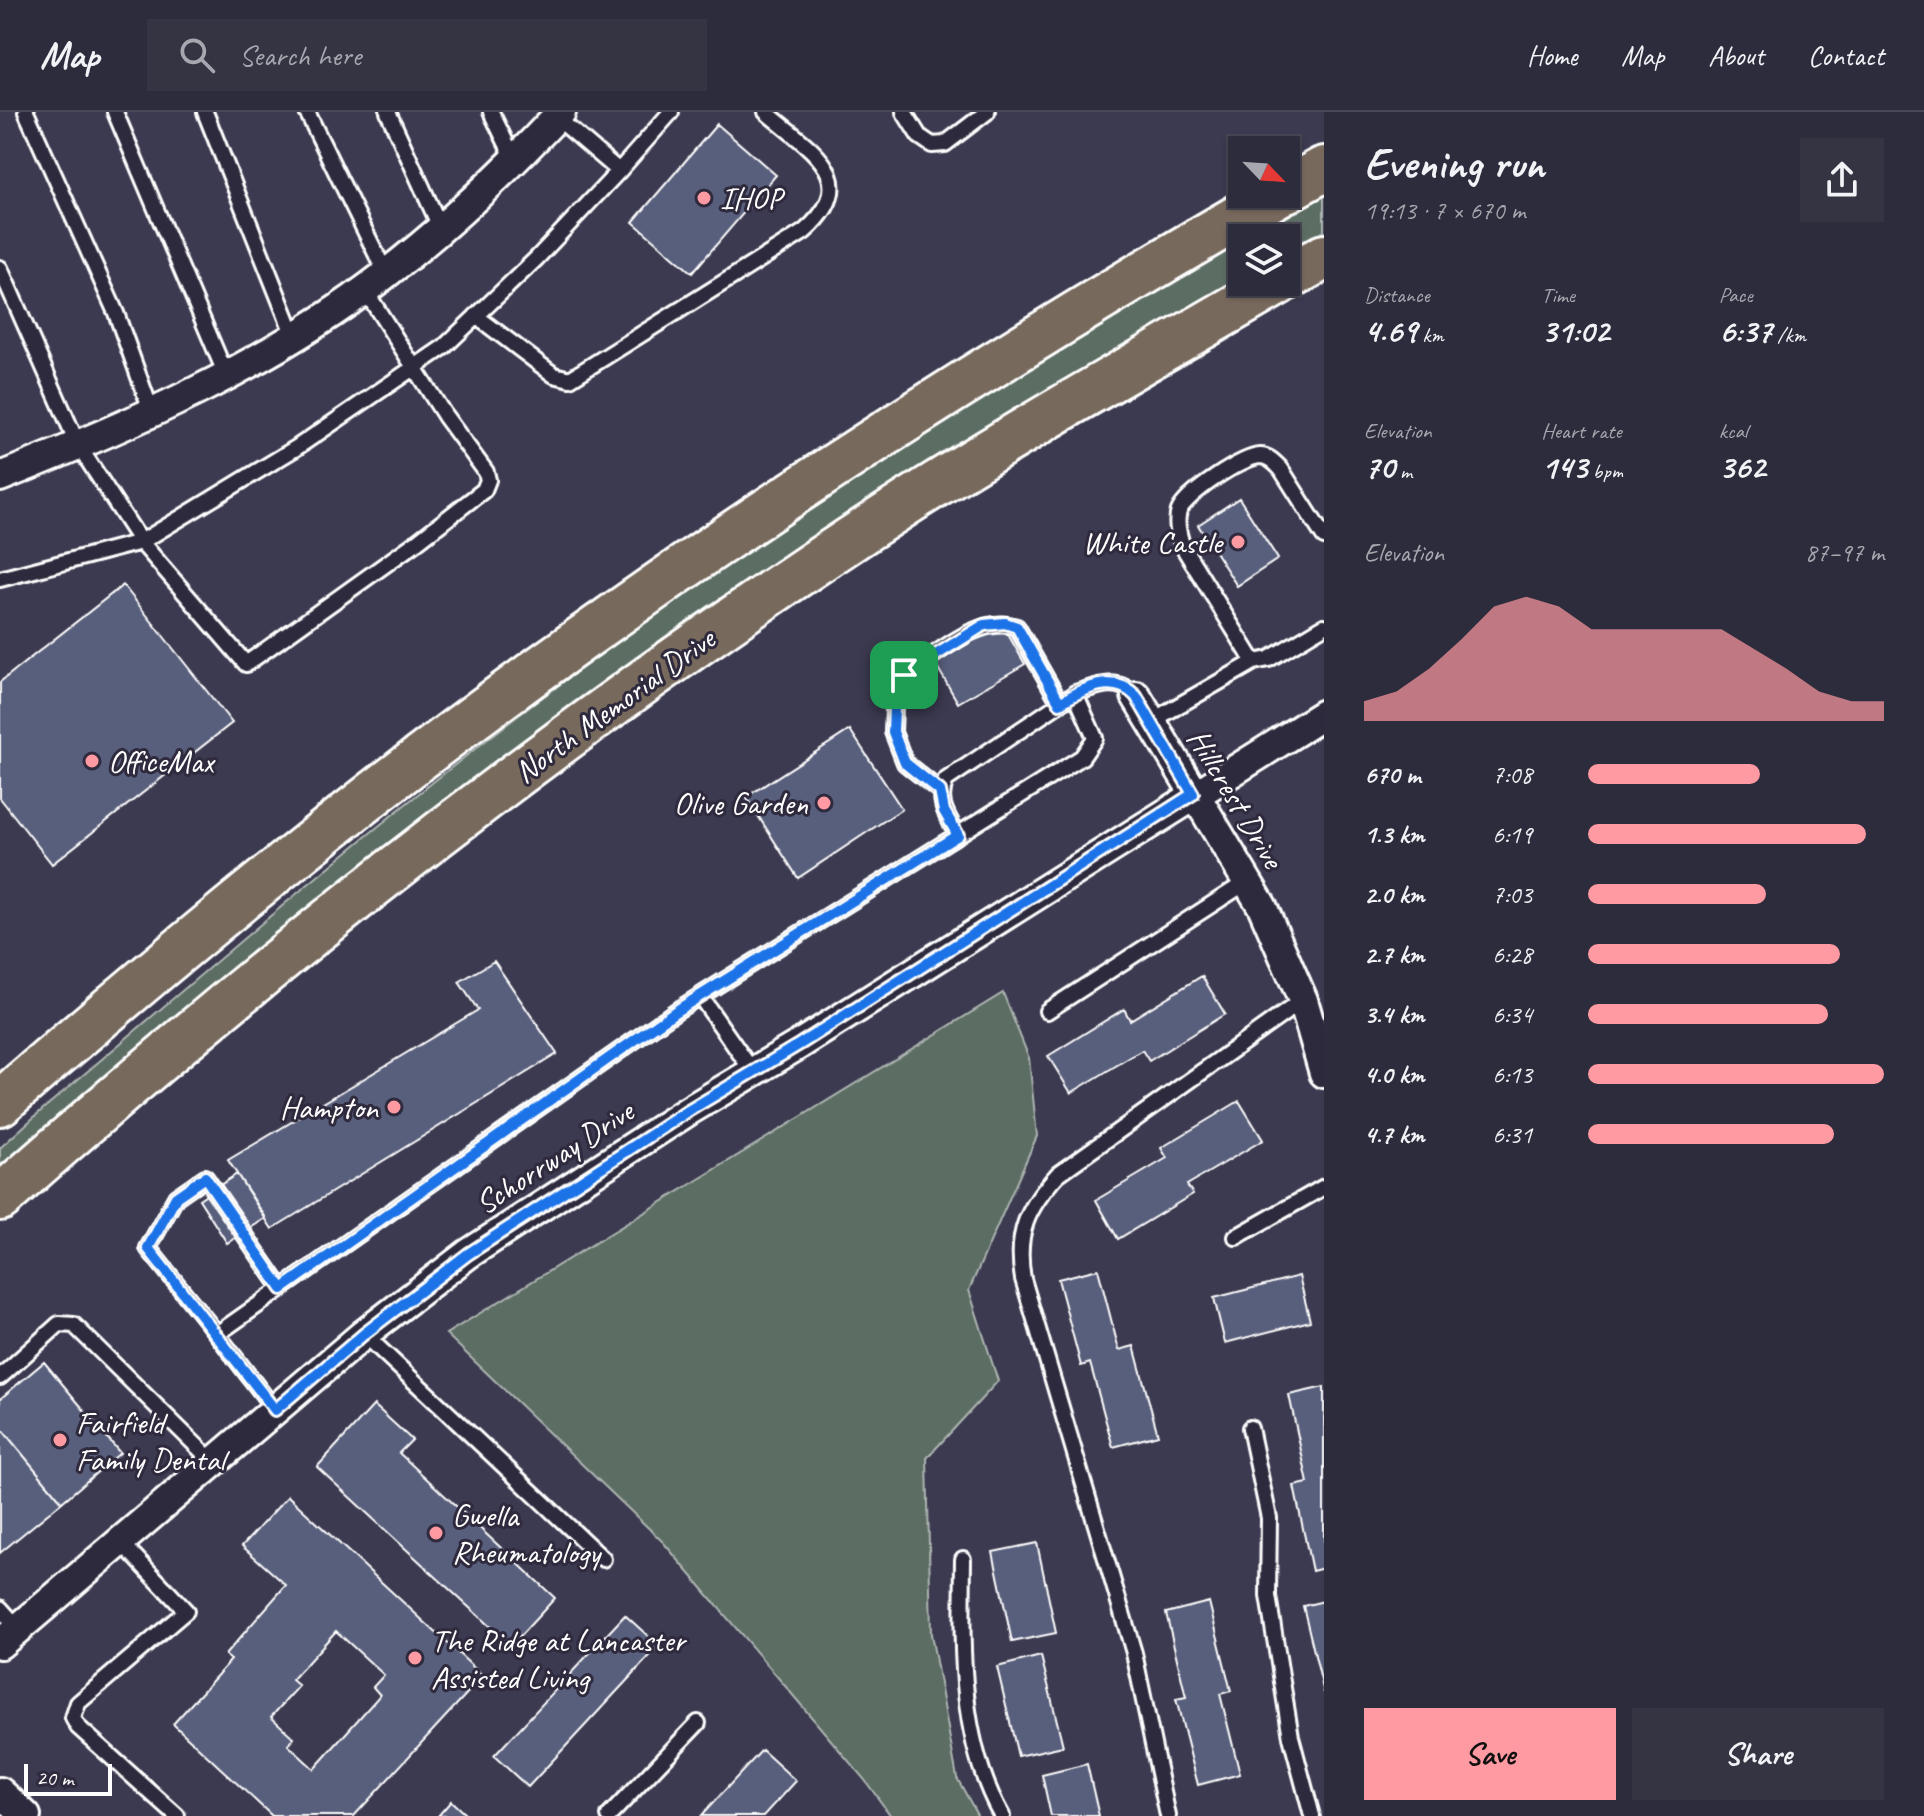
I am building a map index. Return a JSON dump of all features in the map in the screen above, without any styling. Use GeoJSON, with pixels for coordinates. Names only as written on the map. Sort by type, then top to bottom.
{"type":"FeatureCollection","features":[{"type":"Feature","properties":{"kind":"main road"},"geometry":{"type":"LineString","coordinates":[[1300,182],[1324,169]]}},
{"type":"Feature","properties":{"kind":"main road"},"geometry":{"type":"LineString","coordinates":[[0,1103],[143,979],[325,832],[578,641],[757,517],[941,396],[1254,208]]}},
{"type":"Feature","properties":{"kind":"main road"},"geometry":{"type":"LineString","coordinates":[[1300,270],[1324,257]]}},
{"type":"Feature","properties":{"kind":"main road","name":"North Memorial Drive"},"geometry":{"type":"LineString","coordinates":[[0,1198],[132,1081],[330,918],[510,779],[649,679],[932,487],[1255,296]]}},
{"type":"Feature","properties":{"kind":"street"},"geometry":{"type":"LineString","coordinates":[[0,477],[152,413],[294,336],[375,282],[441,229],[515,161],[558,115]]}},
{"type":"Feature","properties":{"kind":"street","name":"Hillcrest Drive"},"geometry":{"type":"LineString","coordinates":[[1136,696],[1248,881],[1303,1000],[1324,1073]]}},
{"type":"Feature","properties":{"kind":"street","name":"Schorrway Drive"},"geometry":{"type":"LineString","coordinates":[[6,1627],[121,1542],[364,1334],[468,1254],[1324,714]]}},
{"type":"Feature","properties":{"kind":"street"},"geometry":{"type":"LineString","coordinates":[[0,1792],[26,1816]]}},
{"type":"Feature","properties":{"kind":"lane"},"geometry":{"type":"LineString","coordinates":[[26,112],[116,313],[152,413]]}},
{"type":"Feature","properties":{"kind":"lane"},"geometry":{"type":"LineString","coordinates":[[115,112],[226,375]]}},
{"type":"Feature","properties":{"kind":"lane"},"geometry":{"type":"LineString","coordinates":[[205,112],[294,336]]}},
{"type":"Feature","properties":{"kind":"lane"},"geometry":{"type":"LineString","coordinates":[[0,268],[78,445],[141,542],[246,664],[414,544],[484,490],[488,480],[486,472],[415,369],[375,282],[307,112]]}},
{"type":"Feature","properties":{"kind":"lane"},"geometry":{"type":"LineString","coordinates":[[388,112],[441,229]]}},
{"type":"Feature","properties":{"kind":"lane"},"geometry":{"type":"LineString","coordinates":[[491,112],[515,161]]}},
{"type":"Feature","properties":{"kind":"lane"},"geometry":{"type":"LineString","coordinates":[[0,579],[141,542],[296,448],[415,369],[537,258],[671,112]]}},
{"type":"Feature","properties":{"kind":"lane"},"geometry":{"type":"LineString","coordinates":[[476,316],[554,375],[570,379],[804,232],[827,209],[833,183],[816,155],[766,112]]}},
{"type":"Feature","properties":{"kind":"lane"},"geometry":{"type":"LineString","coordinates":[[904,112],[919,136],[932,145],[945,144],[987,112]]}},
{"type":"Feature","properties":{"kind":"lane"},"geometry":{"type":"LineString","coordinates":[[558,115],[619,171]]}},
{"type":"Feature","properties":{"kind":"lane"},"geometry":{"type":"LineString","coordinates":[[1254,662],[1183,547],[1177,530],[1179,512],[1195,490],[1261,456],[1272,460],[1281,469],[1324,537]]}},
{"type":"Feature","properties":{"kind":"lane"},"geometry":{"type":"LineString","coordinates":[[940,791],[905,763],[893,732],[895,685],[904,675],[984,625],[1005,623],[1017,627],[1060,703]]}},
{"type":"Feature","properties":{"kind":"lane"},"geometry":{"type":"LineString","coordinates":[[1150,722],[1324,626]]}},
{"type":"Feature","properties":{"kind":"lane"},"geometry":{"type":"LineString","coordinates":[[958,835],[944,811],[940,791],[946,780],[962,766],[1075,693],[1107,683],[1125,685],[1136,696]]}},
{"type":"Feature","properties":{"kind":"lane"},"geometry":{"type":"LineString","coordinates":[[217,1334],[700,996],[1082,757],[1095,738],[1075,693]]}},
{"type":"Feature","properties":{"kind":"lane"},"geometry":{"type":"LineString","coordinates":[[1047,1011],[1248,881]]}},
{"type":"Feature","properties":{"kind":"lane"},"geometry":{"type":"LineString","coordinates":[[700,996],[753,1072]]}},
{"type":"Feature","properties":{"kind":"lane"},"geometry":{"type":"LineString","coordinates":[[1168,1816],[1134,1653],[1018,1255],[1022,1232],[1039,1195],[1058,1174],[1303,1000]]}},
{"type":"Feature","properties":{"kind":"lane"},"geometry":{"type":"LineString","coordinates":[[275,1410],[148,1248],[176,1197],[205,1177],[282,1289]]}},
{"type":"Feature","properties":{"kind":"lane"},"geometry":{"type":"LineString","coordinates":[[1236,1237],[1324,1187]]}},
{"type":"Feature","properties":{"kind":"lane"},"geometry":{"type":"LineString","coordinates":[[0,1377],[59,1324],[74,1325],[213,1462]]}},
{"type":"Feature","properties":{"kind":"lane"},"geometry":{"type":"LineString","coordinates":[[364,1334],[603,1559]]}},
{"type":"Feature","properties":{"kind":"lane"},"geometry":{"type":"LineString","coordinates":[[1250,1428],[1269,1518],[1268,1596],[1291,1737],[1312,1816]]}},
{"type":"Feature","properties":{"kind":"lane"},"geometry":{"type":"LineString","coordinates":[[121,1542],[186,1611],[78,1703],[73,1718],[78,1727],[177,1816]]}},
{"type":"Feature","properties":{"kind":"lane"},"geometry":{"type":"LineString","coordinates":[[963,1559],[962,1657],[966,1691],[983,1776],[1002,1816]]}},
{"type":"Feature","properties":{"kind":"lane"},"geometry":{"type":"LineString","coordinates":[[609,1816],[698,1723]]}},
{"type":"Feature","properties":{"kind":"green space"},"geometry":{"type":"Polygon","coordinates":[[[1324,195],[1324,231],[1300,245],[1300,224],[1273,224],[1324,195]]]}},
{"type":"Feature","properties":{"kind":"green space"},"geometry":{"type":"Polygon","coordinates":[[[1228,250],[1228,286],[1017,413],[0,1173],[0,1148],[43,1109],[359,842],[466,756],[558,685],[748,550],[1042,362],[1228,250]]]}},
{"type":"Feature","properties":{"kind":"green space"},"geometry":{"type":"Polygon","coordinates":[[[1003,993],[1029,1058],[1037,1136],[969,1290],[998,1381],[927,1458],[931,1634],[957,1778],[978,1816],[891,1816],[864,1779],[663,1542],[446,1334],[1003,993]]]}},
{"type":"Feature","properties":{"kind":"building","name":"IHOP"},"geometry":{"type":"Polygon","coordinates":[[[717,124],[776,175],[692,273],[633,222],[717,124]]]}},
{"type":"Feature","properties":{"kind":"building","name":"White Castle"},"geometry":{"type":"Polygon","coordinates":[[[1239,498],[1278,559],[1237,586],[1198,525],[1239,498]]]}},
{"type":"Feature","properties":{"kind":"building","name":"OfficeMax"},"geometry":{"type":"Polygon","coordinates":[[[123,585],[232,723],[52,864],[0,798],[0,682],[123,585]]]}},
{"type":"Feature","properties":{"kind":"building"},"geometry":{"type":"Polygon","coordinates":[[[1002,624],[1025,664],[958,703],[935,663],[1002,624]]]}},
{"type":"Feature","properties":{"kind":"building","name":"Olive Garden"},"geometry":{"type":"Polygon","coordinates":[[[850,730],[902,809],[798,878],[746,797],[850,730]]]}},
{"type":"Feature","properties":{"kind":"building","name":"Hampton"},"geometry":{"type":"Polygon","coordinates":[[[494,961],[557,1054],[272,1229],[228,1160],[478,1010],[459,982],[494,961]]]}},
{"type":"Feature","properties":{"kind":"building"},"geometry":{"type":"Polygon","coordinates":[[[1202,976],[1225,1014],[1149,1061],[1142,1050],[1071,1093],[1048,1056],[1124,1009],[1130,1020],[1202,976]]]}},
{"type":"Feature","properties":{"kind":"building"},"geometry":{"type":"Polygon","coordinates":[[[1239,1101],[1263,1140],[1187,1185],[1193,1194],[1118,1239],[1096,1200],[1167,1158],[1161,1148],[1239,1101]]]}},
{"type":"Feature","properties":{"kind":"building"},"geometry":{"type":"Polygon","coordinates":[[[237,1174],[266,1218],[227,1243],[199,1199],[237,1174]]]}},
{"type":"Feature","properties":{"kind":"building"},"geometry":{"type":"Polygon","coordinates":[[[1098,1269],[1119,1350],[1134,1346],[1158,1435],[1113,1447],[1090,1363],[1081,1366],[1058,1279],[1098,1269]]]}},
{"type":"Feature","properties":{"kind":"building"},"geometry":{"type":"Polygon","coordinates":[[[1299,1276],[1310,1321],[1225,1343],[1214,1298],[1299,1276]]]}},
{"type":"Feature","properties":{"kind":"building","name":"Fairfield Family Dental"},"geometry":{"type":"Polygon","coordinates":[[[44,1362],[120,1453],[62,1502],[0,1427],[0,1399],[44,1362]]]}},
{"type":"Feature","properties":{"kind":"building"},"geometry":{"type":"Polygon","coordinates":[[[1324,1387],[1324,1568],[1312,1571],[1294,1486],[1308,1483],[1289,1395],[1324,1387]]]}},
{"type":"Feature","properties":{"kind":"building","name":"Gwella Rheumatology"},"geometry":{"type":"Polygon","coordinates":[[[374,1405],[412,1440],[399,1453],[555,1598],[511,1646],[317,1467],[374,1405]]]}},
{"type":"Feature","properties":{"kind":"building"},"geometry":{"type":"Polygon","coordinates":[[[0,1427],[62,1502],[0,1553],[0,1427]]]}},
{"type":"Feature","properties":{"kind":"building","name":"The Ridge at Lancaster Assisted Living"},"geometry":{"type":"Polygon","coordinates":[[[288,1496],[483,1676],[354,1816],[272,1816],[173,1724],[231,1660],[225,1655],[286,1585],[242,1546],[288,1496]],[[336,1631],[292,1680],[299,1686],[271,1717],[294,1738],[288,1745],[314,1769],[380,1695],[373,1687],[384,1675],[336,1631]]]}},
{"type":"Feature","properties":{"kind":"building"},"geometry":{"type":"Polygon","coordinates":[[[1037,1543],[1056,1633],[1012,1642],[993,1552],[1037,1543]]]}},
{"type":"Feature","properties":{"kind":"building"},"geometry":{"type":"Polygon","coordinates":[[[1324,1601],[1324,1693],[1303,1606],[1324,1601]]]}},
{"type":"Feature","properties":{"kind":"building"},"geometry":{"type":"Polygon","coordinates":[[[1209,1602],[1231,1691],[1220,1694],[1240,1774],[1198,1785],[1176,1699],[1186,1697],[1166,1613],[1209,1602]]]}},
{"type":"Feature","properties":{"kind":"building"},"geometry":{"type":"Polygon","coordinates":[[[625,1615],[659,1646],[528,1787],[494,1756],[625,1615]]]}},
{"type":"Feature","properties":{"kind":"building"},"geometry":{"type":"Polygon","coordinates":[[[1041,1656],[1063,1746],[1018,1756],[997,1667],[1041,1656]]]}},
{"type":"Feature","properties":{"kind":"building"},"geometry":{"type":"Polygon","coordinates":[[[762,1750],[796,1781],[764,1816],[701,1816],[762,1750]]]}},
{"type":"Feature","properties":{"kind":"building"},"geometry":{"type":"Polygon","coordinates":[[[1087,1764],[1099,1816],[1051,1816],[1042,1775],[1087,1764]]]}},
{"type":"Feature","properties":{"kind":"building"},"geometry":{"type":"Polygon","coordinates":[[[451,1801],[467,1816],[438,1816],[451,1801]]]}},
{"type":"Feature","properties":{"kind":"place","name":"IHOP"},"geometry":{"type":"Point","coordinates":[704,198]}},
{"type":"Feature","properties":{"kind":"place","name":"White Castle"},"geometry":{"type":"Point","coordinates":[1238,542]}},
{"type":"Feature","properties":{"kind":"place","name":"OfficeMax"},"geometry":{"type":"Point","coordinates":[92,761]}},
{"type":"Feature","properties":{"kind":"place","name":"Olive Garden"},"geometry":{"type":"Point","coordinates":[824,803]}},
{"type":"Feature","properties":{"kind":"place","name":"Hampton"},"geometry":{"type":"Point","coordinates":[394,1107]}},
{"type":"Feature","properties":{"kind":"place","name":"Fairfield Family Dental"},"geometry":{"type":"Point","coordinates":[60,1440]}},
{"type":"Feature","properties":{"kind":"place","name":"Gwella Rheumatology"},"geometry":{"type":"Point","coordinates":[436,1533]}},
{"type":"Feature","properties":{"kind":"place","name":"The Ridge at Lancaster Assisted Living"},"geometry":{"type":"Point","coordinates":[415,1658]}},
{"type":"Feature","properties":{"kind":"route"},"geometry":{"type":"LineString","coordinates":[[1005,623],[1017,627],[1060,703],[1075,693],[1107,683],[1125,685],[1136,696],[1193,794],[800,1044],[688,1111],[468,1254],[364,1334],[275,1410],[148,1248],[176,1197],[205,1177],[282,1289],[676,1011],[958,835],[944,811],[940,791],[905,763],[893,732],[891,709],[895,685],[904,675],[984,625],[1005,623]]}}]}
